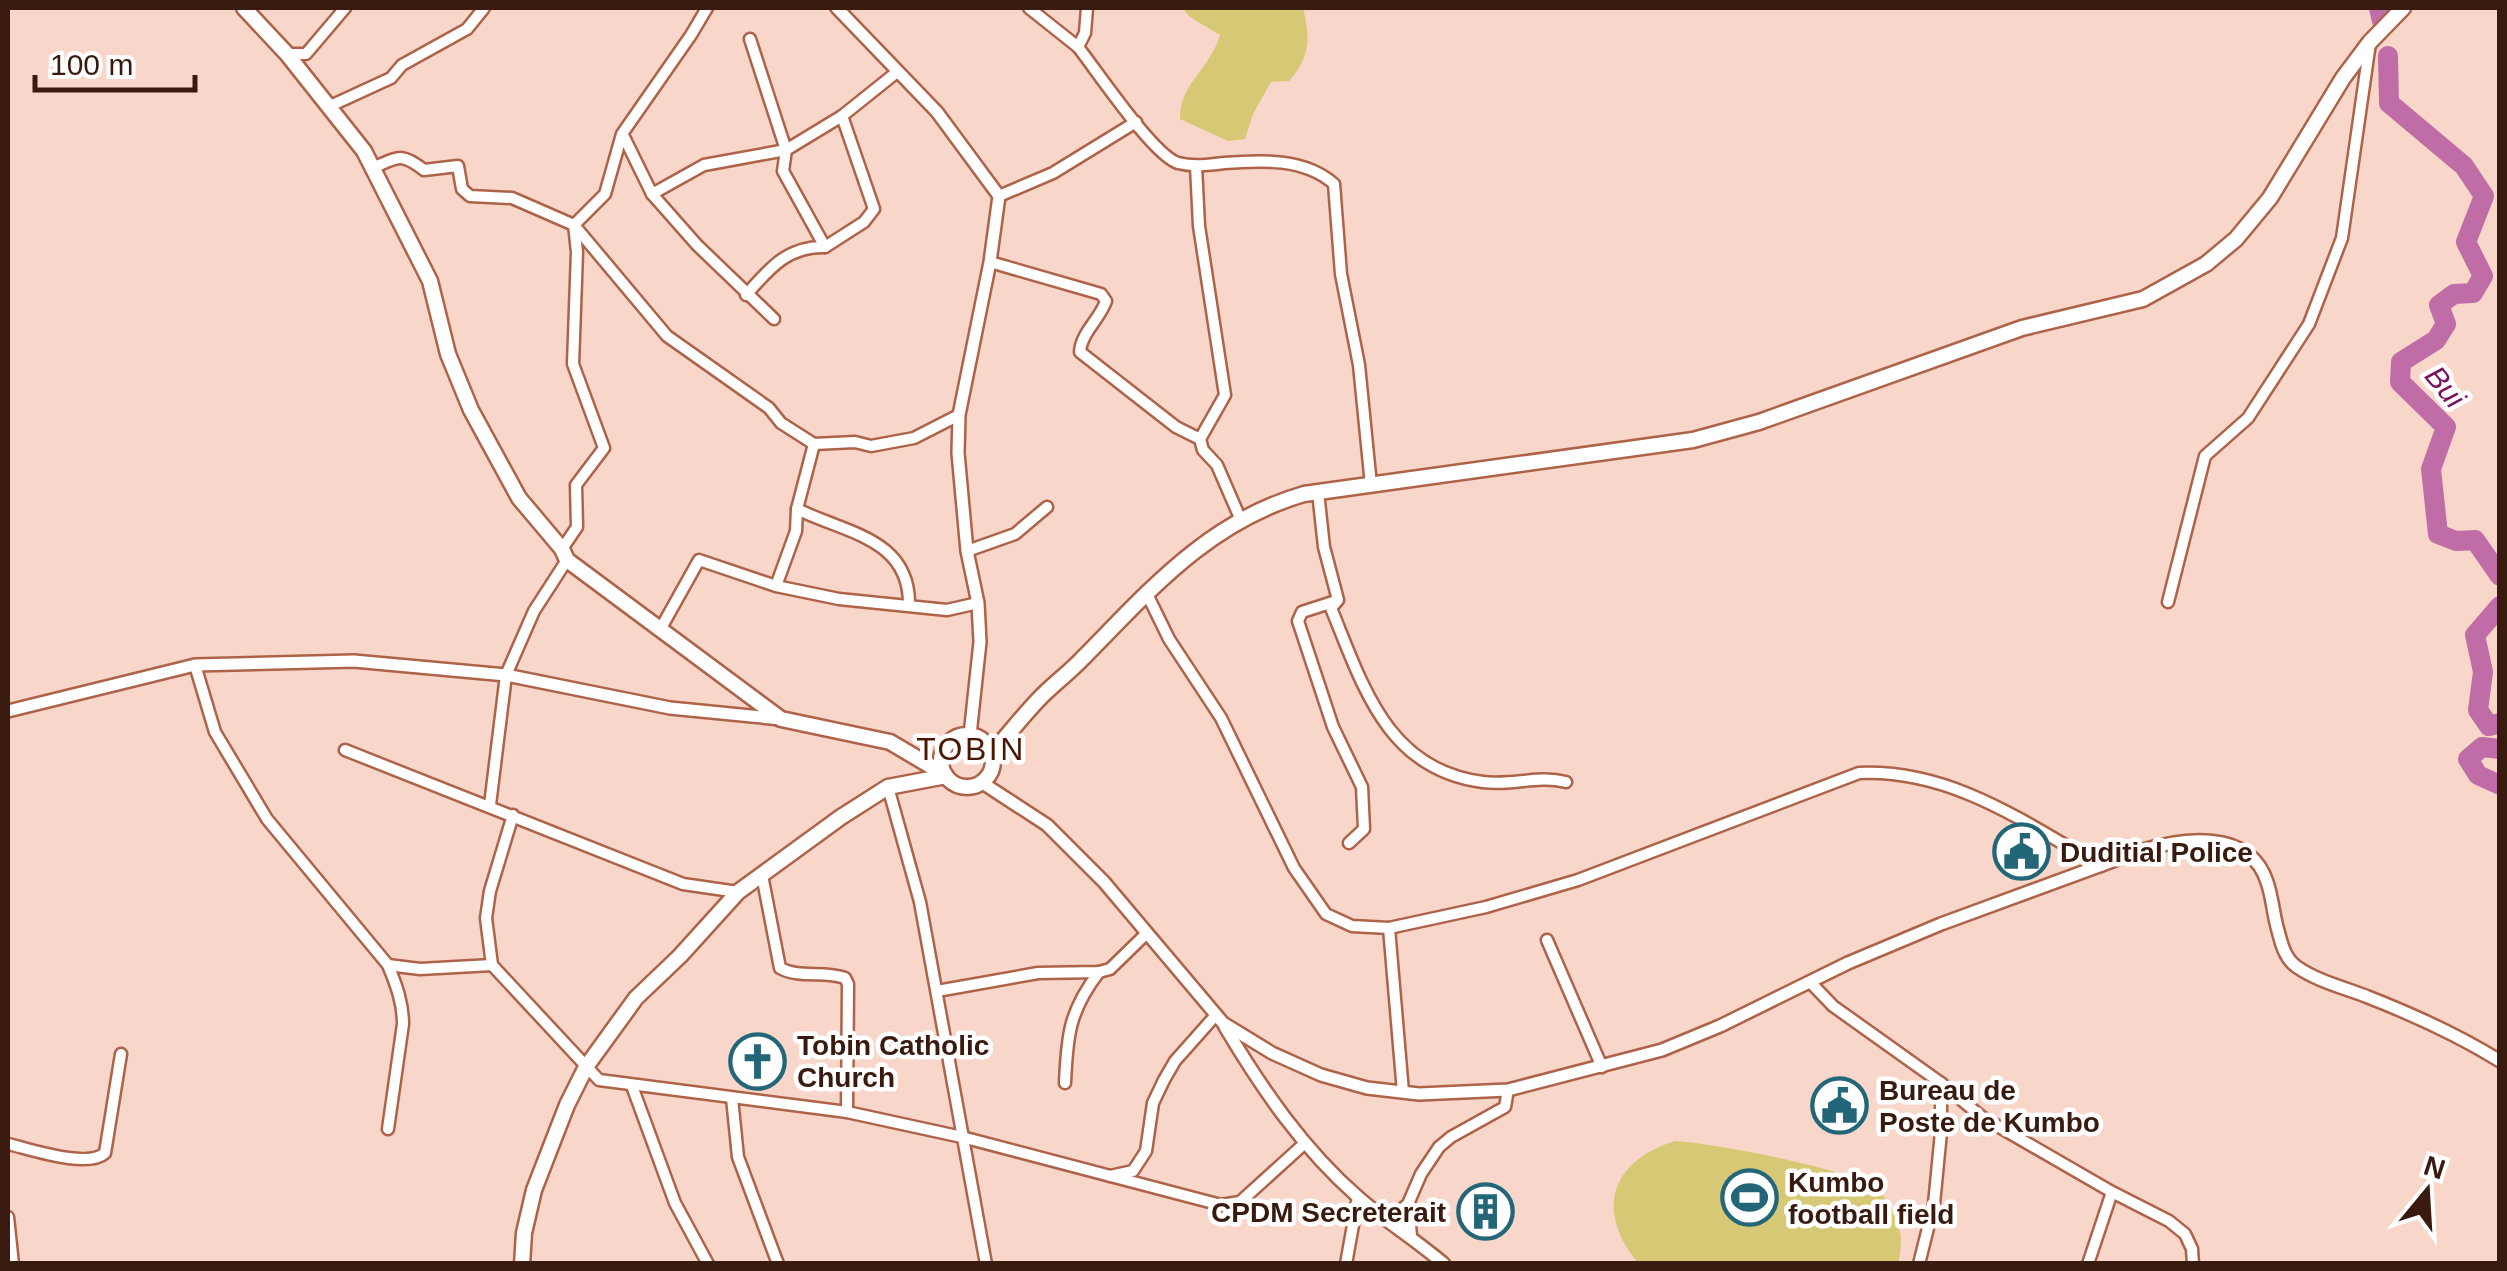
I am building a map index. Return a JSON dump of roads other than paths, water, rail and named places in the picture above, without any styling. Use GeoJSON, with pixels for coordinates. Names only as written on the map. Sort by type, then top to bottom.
{"type":"FeatureCollection","features":[{"type":"Feature","properties":{"kind":"main road"},"geometry":{"type":"LineString","coordinates":[[244,8],[287,54],[364,151],[430,281],[448,354],[471,410],[519,498],[564,554],[781,720],[890,742],[962,786],[981,782],[992,770],[992,753],[984,740],[970,734],[956,737],[944,746],[941,760],[945,775]]}},
{"type":"Feature","properties":{"kind":"main road"},"geometry":{"type":"LineString","coordinates":[[992,753],[1040,698],[1146,592],[1240,518],[1274,503],[1318,492],[1693,440],[1759,422],[2022,328],[2143,299],[2206,264],[2236,239],[2270,198],[2343,78],[2403,8]]}},
{"type":"Feature","properties":{"kind":"main road"},"geometry":{"type":"LineString","coordinates":[[522,1264],[524,1233],[544,1157],[586,1067],[636,998],[738,892],[841,817],[888,788],[945,775]]}},
{"type":"Feature","properties":{"kind":"street"},"geometry":{"type":"LineString","coordinates":[[287,54],[306,54],[345,8]]}},
{"type":"Feature","properties":{"kind":"street"},"geometry":{"type":"LineString","coordinates":[[328,107],[391,78],[402,65],[467,28],[484,8]]}},
{"type":"Feature","properties":{"kind":"street"},"geometry":{"type":"LineString","coordinates":[[574,225],[605,194],[622,134],[707,8]]}},
{"type":"Feature","properties":{"kind":"street"},"geometry":{"type":"LineString","coordinates":[[837,8],[937,112],[999,196],[990,262],[959,415],[958,453],[967,551],[978,603],[980,642],[970,734]]}},
{"type":"Feature","properties":{"kind":"street"},"geometry":{"type":"LineString","coordinates":[[1029,8],[1078,46],[1136,122],[1162,153],[1175,162],[1196,166],[1248,162],[1302,166],[1319,171],[1334,184],[1341,274],[1359,365],[1371,485]]}},
{"type":"Feature","properties":{"kind":"street"},"geometry":{"type":"LineString","coordinates":[[1078,46],[1085,33],[1087,8]]}},
{"type":"Feature","properties":{"kind":"street"},"geometry":{"type":"LineString","coordinates":[[750,39],[786,150],[783,171],[825,247]]}},
{"type":"Feature","properties":{"kind":"street"},"geometry":{"type":"LineString","coordinates":[[2168,602],[2205,456],[2248,418],[2309,324],[2342,238],[2370,42]]}},
{"type":"Feature","properties":{"kind":"street"},"geometry":{"type":"LineString","coordinates":[[652,194],[704,165],[786,150],[842,116],[897,72]]}},
{"type":"Feature","properties":{"kind":"street"},"geometry":{"type":"LineString","coordinates":[[746,296],[782,256],[809,247],[825,247],[864,222],[874,209],[842,116]]}},
{"type":"Feature","properties":{"kind":"street"},"geometry":{"type":"LineString","coordinates":[[999,196],[1053,174],[1136,122]]}},
{"type":"Feature","properties":{"kind":"street"},"geometry":{"type":"LineString","coordinates":[[622,134],[652,194],[746,296],[774,319]]}},
{"type":"Feature","properties":{"kind":"street"},"geometry":{"type":"LineString","coordinates":[[372,168],[400,156],[413,160],[424,170],[458,166],[462,189],[470,196],[512,198],[574,225],[680,348],[769,408],[781,423],[814,444],[856,442],[871,446],[914,438],[959,415]]}},
{"type":"Feature","properties":{"kind":"street"},"geometry":{"type":"LineString","coordinates":[[1196,166],[1199,226],[1225,395],[1200,439],[1203,450],[1217,465],[1240,518]]}},
{"type":"Feature","properties":{"kind":"street"},"geometry":{"type":"LineString","coordinates":[[490,805],[506,675],[577,527],[576,485],[604,448],[573,364],[577,252],[574,225]]}},
{"type":"Feature","properties":{"kind":"street"},"geometry":{"type":"LineString","coordinates":[[990,262],[1102,294],[1104,308],[1080,345],[1080,352],[1176,427],[1200,439]]}},
{"type":"Feature","properties":{"kind":"street"},"geometry":{"type":"LineString","coordinates":[[776,586],[796,530],[797,510],[814,444]]}},
{"type":"Feature","properties":{"kind":"street"},"geometry":{"type":"LineString","coordinates":[[1318,492],[1324,546],[1338,600]]}},
{"type":"Feature","properties":{"kind":"street"},"geometry":{"type":"LineString","coordinates":[[967,551],[1015,534],[1047,507]]}},
{"type":"Feature","properties":{"kind":"street"},"geometry":{"type":"LineString","coordinates":[[797,510],[875,542],[893,556],[910,584],[909,604]]}},
{"type":"Feature","properties":{"kind":"street"},"geometry":{"type":"LineString","coordinates":[[661,628],[699,560],[776,586],[839,599],[947,610],[978,603]]}},
{"type":"Feature","properties":{"kind":"street"},"geometry":{"type":"LineString","coordinates":[[1146,592],[1170,639],[1221,718],[1294,868],[1318,906],[1352,926],[1389,928],[1486,907],[1578,880],[1859,772],[1927,777],[1993,804],[2101,866]]}},
{"type":"Feature","properties":{"kind":"street"},"geometry":{"type":"LineString","coordinates":[[1338,600],[1330,608],[1346,647],[1390,730],[1408,752],[1436,767],[1480,782],[1506,784],[1552,778],[1566,782]]}},
{"type":"Feature","properties":{"kind":"street"},"geometry":{"type":"LineString","coordinates":[[1338,600],[1302,612],[1298,621],[1332,727],[1362,787],[1364,830],[1350,843]]}},
{"type":"Feature","properties":{"kind":"street"},"geometry":{"type":"LineString","coordinates":[[8,710],[195,664],[354,661],[506,675],[670,708],[781,720]]}},
{"type":"Feature","properties":{"kind":"street"},"geometry":{"type":"LineString","coordinates":[[195,664],[215,732],[267,819],[388,965],[403,1009],[388,1129]]}},
{"type":"Feature","properties":{"kind":"street"},"geometry":{"type":"LineString","coordinates":[[346,750],[683,884],[738,892]]}},
{"type":"Feature","properties":{"kind":"street"},"geometry":{"type":"LineString","coordinates":[[981,782],[1047,825],[1104,882],[1218,1019],[1261,1088],[1305,1142],[1358,1197],[1444,1264]]}},
{"type":"Feature","properties":{"kind":"street"},"geometry":{"type":"LineString","coordinates":[[888,788],[920,902],[986,1264]]}},
{"type":"Feature","properties":{"kind":"street"},"geometry":{"type":"LineString","coordinates":[[513,815],[486,918],[492,965],[598,1080],[847,1112],[962,1137],[1179,1196],[1231,1206],[1280,1168],[1305,1142]]}},
{"type":"Feature","properties":{"kind":"street"},"geometry":{"type":"LineString","coordinates":[[1218,1019],[1272,1053],[1321,1075],[1367,1088],[1452,1095],[1508,1090],[1602,1067],[1692,1038],[1848,963],[1941,924],[2168,842],[2196,839],[2250,855],[2266,879],[2283,948],[2296,967],[2407,1013],[2500,1062]]}},
{"type":"Feature","properties":{"kind":"street"},"geometry":{"type":"LineString","coordinates":[[762,875],[780,968],[796,973],[838,975],[848,984],[847,1112]]}},
{"type":"Feature","properties":{"kind":"street"},"geometry":{"type":"LineString","coordinates":[[1389,928],[1403,1092]]}},
{"type":"Feature","properties":{"kind":"street"},"geometry":{"type":"LineString","coordinates":[[936,991],[1038,972],[1110,969],[1147,933]]}},
{"type":"Feature","properties":{"kind":"street"},"geometry":{"type":"LineString","coordinates":[[1547,940],[1602,1067]]}},
{"type":"Feature","properties":{"kind":"street"},"geometry":{"type":"LineString","coordinates":[[388,965],[420,969],[492,965]]}},
{"type":"Feature","properties":{"kind":"street"},"geometry":{"type":"LineString","coordinates":[[1064,1084],[1068,1028],[1085,990],[1099,972]]}},
{"type":"Feature","properties":{"kind":"street"},"geometry":{"type":"LineString","coordinates":[[1811,983],[1842,1013],[1982,1117],[2169,1221],[2185,1234],[2193,1264]]}},
{"type":"Feature","properties":{"kind":"street"},"geometry":{"type":"LineString","coordinates":[[1108,1176],[1133,1171],[1146,1151],[1153,1102],[1174,1061],[1218,1019]]}},
{"type":"Feature","properties":{"kind":"street"},"geometry":{"type":"LineString","coordinates":[[8,1144],[84,1160],[98,1159],[104,1153],[121,1054]]}},
{"type":"Feature","properties":{"kind":"street"},"geometry":{"type":"LineString","coordinates":[[1919,1264],[1936,1188],[1941,1083]]}},
{"type":"Feature","properties":{"kind":"street"},"geometry":{"type":"LineString","coordinates":[[632,1086],[675,1203],[708,1264]]}},
{"type":"Feature","properties":{"kind":"street"},"geometry":{"type":"LineString","coordinates":[[1388,1220],[1408,1204],[1439,1147],[1505,1106],[1508,1090]]}},
{"type":"Feature","properties":{"kind":"street"},"geometry":{"type":"LineString","coordinates":[[732,1098],[738,1158],[778,1264]]}},
{"type":"Feature","properties":{"kind":"street"},"geometry":{"type":"LineString","coordinates":[[2088,1264],[2112,1192]]}},
{"type":"Feature","properties":{"kind":"street"},"geometry":{"type":"LineString","coordinates":[[1346,1264],[1358,1197]]}},
{"type":"Feature","properties":{"kind":"street"},"geometry":{"type":"LineString","coordinates":[[1408,1204],[1411,1236]]}},
{"type":"Feature","properties":{"kind":"street"},"geometry":{"type":"LineString","coordinates":[[8,1216],[13,1264]]}},
{"type":"Feature","properties":{"kind":"waterway","name":"Bui"},"geometry":{"type":"LineString","coordinates":[[2379,8],[2382,21]]}},
{"type":"Feature","properties":{"kind":"waterway","name":"Bui"},"geometry":{"type":"LineString","coordinates":[[2388,56],[2389,103],[2464,166],[2484,196],[2466,242],[2483,276],[2473,293],[2454,294],[2439,305],[2446,324],[2436,340],[2401,362],[2400,382],[2446,427],[2431,469],[2438,534],[2456,541],[2475,540],[2500,576]]}},
{"type":"Feature","properties":{"kind":"waterway","name":"Bui"},"geometry":{"type":"LineString","coordinates":[[2500,606],[2475,635],[2483,672],[2478,710],[2489,726],[2500,723]]}},
{"type":"Feature","properties":{"kind":"waterway","name":"Bui"},"geometry":{"type":"LineString","coordinates":[[2500,749],[2482,747],[2468,759],[2478,775],[2500,785]]}},
{"type":"Feature","properties":{"kind":"place","name":"Duditial Police"},"geometry":{"type":"Point","coordinates":[2021,852]}},
{"type":"Feature","properties":{"kind":"place","name":"Tobin Catholic Church"},"geometry":{"type":"Point","coordinates":[758,1061]}},
{"type":"Feature","properties":{"kind":"place","name":"Bureau de Poste de Kumbo"},"geometry":{"type":"Point","coordinates":[1840,1106]}},
{"type":"Feature","properties":{"kind":"place","name":"Kumbo football field"},"geometry":{"type":"Point","coordinates":[1749,1198]}},
{"type":"Feature","properties":{"kind":"place","name":"CPDM Secreterait"},"geometry":{"type":"Point","coordinates":[1485,1212]}},
{"type":"Feature","properties":{"kind":"district","name":"TOBIN"},"geometry":{"type":"Point","coordinates":[971,749]}}]}
